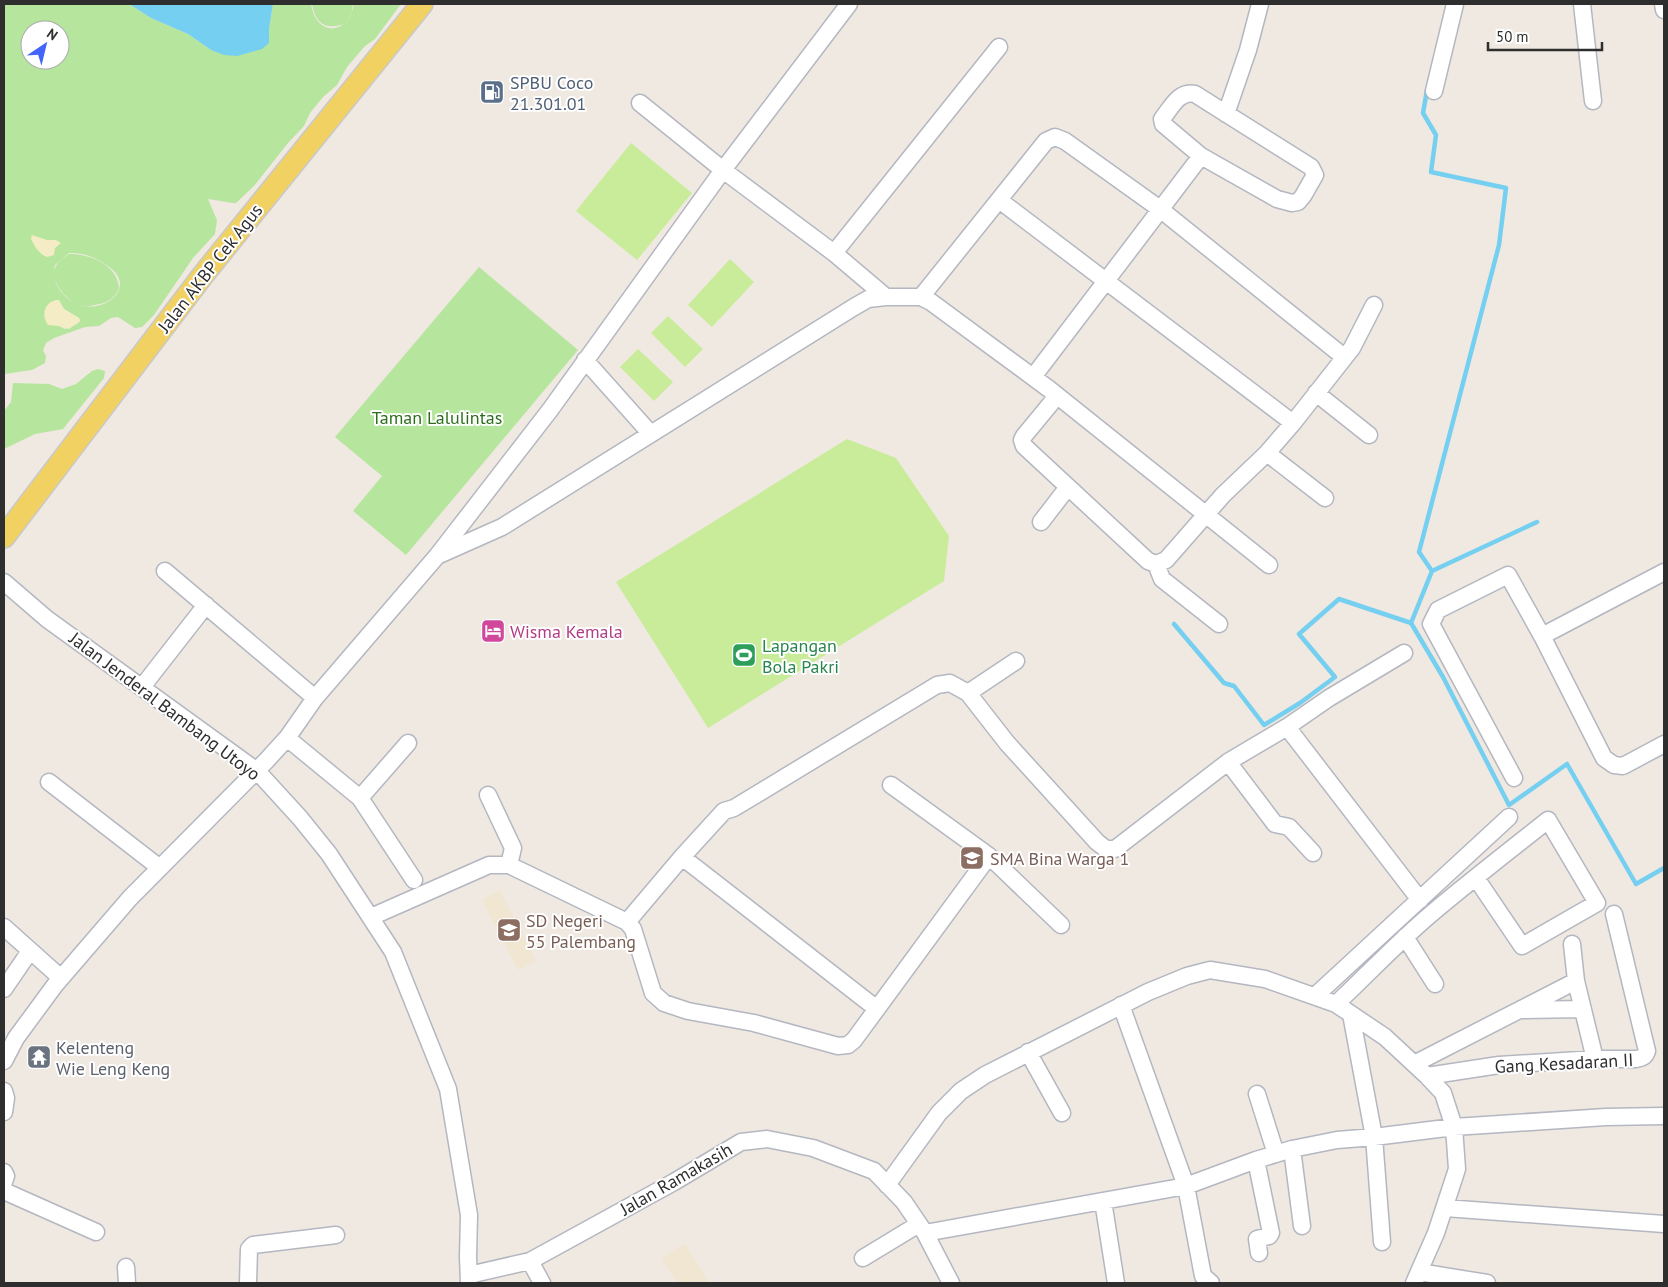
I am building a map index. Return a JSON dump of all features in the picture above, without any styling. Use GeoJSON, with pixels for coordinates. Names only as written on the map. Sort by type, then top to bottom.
{"type":"FeatureCollection","features":[{"type":"Feature","properties":{"kind":"main road","name":"Jalan AKBP Cek Agus"},"geometry":{"type":"LineString","coordinates":[[4,537],[203,275],[422,4]]}},
{"type":"Feature","properties":{"kind":"street"},"geometry":{"type":"LineString","coordinates":[[4,1061],[16,1038],[61,978],[130,898],[257,771],[287,738],[315,698],[437,556],[550,410],[723,170],[849,4]]}},
{"type":"Feature","properties":{"kind":"street"},"geometry":{"type":"LineString","coordinates":[[1226,114],[1248,50],[1260,4]]}},
{"type":"Feature","properties":{"kind":"street"},"geometry":{"type":"LineString","coordinates":[[1434,90],[1455,4]]}},
{"type":"Feature","properties":{"kind":"street"},"geometry":{"type":"LineString","coordinates":[[1582,4],[1592,101]]}},
{"type":"Feature","properties":{"kind":"street"},"geometry":{"type":"LineString","coordinates":[[1663,4],[1664,10]]}},
{"type":"Feature","properties":{"kind":"street"},"geometry":{"type":"LineString","coordinates":[[834,253],[999,47]]}},
{"type":"Feature","properties":{"kind":"street"},"geometry":{"type":"LineString","coordinates":[[1188,92],[1311,167],[1315,174],[1298,202],[1283,202],[1201,156],[1162,124],[1162,119],[1182,94],[1188,92]]}},
{"type":"Feature","properties":{"kind":"street"},"geometry":{"type":"LineString","coordinates":[[640,104],[723,170],[834,253],[886,297]]}},
{"type":"Feature","properties":{"kind":"street"},"geometry":{"type":"LineString","coordinates":[[921,298],[1046,141],[1049,138],[1055,137],[1065,141],[1160,210],[1344,357]]}},
{"type":"Feature","properties":{"kind":"street"},"geometry":{"type":"LineString","coordinates":[[1032,377],[1201,156]]}},
{"type":"Feature","properties":{"kind":"street"},"geometry":{"type":"LineString","coordinates":[[999,200],[1293,423]]}},
{"type":"Feature","properties":{"kind":"street"},"geometry":{"type":"LineString","coordinates":[[437,556],[502,527],[854,307],[868,299],[886,297],[921,298],[931,302],[1057,396],[1269,565]]}},
{"type":"Feature","properties":{"kind":"street"},"geometry":{"type":"LineString","coordinates":[[1057,396],[1024,436],[1022,440],[1024,446],[1148,561],[1156,564],[1166,560],[1223,495],[1267,453],[1293,423],[1352,348],[1374,306]]}},
{"type":"Feature","properties":{"kind":"street"},"geometry":{"type":"LineString","coordinates":[[585,360],[650,433]]}},
{"type":"Feature","properties":{"kind":"street"},"geometry":{"type":"LineString","coordinates":[[1316,393],[1369,434]]}},
{"type":"Feature","properties":{"kind":"street"},"geometry":{"type":"LineString","coordinates":[[1267,453],[1325,498]]}},
{"type":"Feature","properties":{"kind":"street"},"geometry":{"type":"LineString","coordinates":[[1041,522],[1068,487]]}},
{"type":"Feature","properties":{"kind":"street"},"geometry":{"type":"LineString","coordinates":[[1156,564],[1162,579],[1219,624]]}},
{"type":"Feature","properties":{"kind":"street"},"geometry":{"type":"LineString","coordinates":[[165,571],[315,698]]}},
{"type":"Feature","properties":{"kind":"street"},"geometry":{"type":"LineString","coordinates":[[1542,636],[1664,572]]}},
{"type":"Feature","properties":{"kind":"street"},"geometry":{"type":"LineString","coordinates":[[1514,778],[1431,624],[1438,610],[1508,575],[1542,636],[1604,758],[1614,765],[1623,766],[1664,744]]}},
{"type":"Feature","properties":{"kind":"street","name":"Jalan Jenderal Bambang Utoyo"},"geometry":{"type":"LineString","coordinates":[[4,582],[47,619],[257,771],[330,854],[393,952],[448,1089],[469,1215],[469,1279]]}},
{"type":"Feature","properties":{"kind":"street"},"geometry":{"type":"LineString","coordinates":[[142,687],[206,605]]}},
{"type":"Feature","properties":{"kind":"street"},"geometry":{"type":"LineString","coordinates":[[627,922],[724,811],[734,808],[937,685],[950,683],[968,693],[1007,743],[1097,842],[1106,849],[1115,849],[1228,762],[1404,653]]}},
{"type":"Feature","properties":{"kind":"street"},"geometry":{"type":"LineString","coordinates":[[968,693],[1016,661]]}},
{"type":"Feature","properties":{"kind":"street"},"geometry":{"type":"LineString","coordinates":[[1287,727],[1420,900]]}},
{"type":"Feature","properties":{"kind":"street"},"geometry":{"type":"LineString","coordinates":[[287,738],[360,798],[414,880]]}},
{"type":"Feature","properties":{"kind":"street"},"geometry":{"type":"LineString","coordinates":[[360,798],[408,743]]}},
{"type":"Feature","properties":{"kind":"street"},"geometry":{"type":"LineString","coordinates":[[1228,762],[1275,824],[1289,827],[1313,853]]}},
{"type":"Feature","properties":{"kind":"street"},"geometry":{"type":"LineString","coordinates":[[49,782],[160,868]]}},
{"type":"Feature","properties":{"kind":"street"},"geometry":{"type":"LineString","coordinates":[[891,785],[989,856],[1061,925]]}},
{"type":"Feature","properties":{"kind":"street"},"geometry":{"type":"LineString","coordinates":[[488,795],[513,846],[509,865]]}},
{"type":"Feature","properties":{"kind":"street"},"geometry":{"type":"LineString","coordinates":[[1315,996],[1509,817]]}},
{"type":"Feature","properties":{"kind":"street"},"geometry":{"type":"LineString","coordinates":[[1336,1004],[1405,937],[1476,878],[1548,820],[1597,903],[1522,946],[1476,878]]}},
{"type":"Feature","properties":{"kind":"street"},"geometry":{"type":"LineString","coordinates":[[371,917],[489,865],[509,865],[627,922],[633,929],[653,993],[664,1003],[688,1011],[754,1022],[838,1046],[848,1045],[854,1040],[989,856]]}},
{"type":"Feature","properties":{"kind":"street"},"geometry":{"type":"LineString","coordinates":[[682,857],[877,1009]]}},
{"type":"Feature","properties":{"kind":"street","name":"Gang Kesadaran II"},"geometry":{"type":"LineString","coordinates":[[1427,1076],[1499,1065],[1636,1059],[1646,1056],[1647,1051],[1614,914]]}},
{"type":"Feature","properties":{"kind":"street"},"geometry":{"type":"LineString","coordinates":[[4,927],[61,978]]}},
{"type":"Feature","properties":{"kind":"street"},"geometry":{"type":"LineString","coordinates":[[1405,937],[1434,984]]}},
{"type":"Feature","properties":{"kind":"street"},"geometry":{"type":"LineString","coordinates":[[1572,944],[1576,981],[1593,1051]]}},
{"type":"Feature","properties":{"kind":"street"},"geometry":{"type":"LineString","coordinates":[[4,989],[30,951]]}},
{"type":"Feature","properties":{"kind":"street"},"geometry":{"type":"LineString","coordinates":[[887,1185],[939,1113],[961,1091],[985,1075],[1148,992],[1187,976],[1210,970],[1265,979],[1336,1004],[1385,1037],[1443,1093],[1454,1127],[1457,1169],[1436,1233],[1416,1278],[1487,1283]]}},
{"type":"Feature","properties":{"kind":"street"},"geometry":{"type":"LineString","coordinates":[[1414,1064],[1576,981]]}},
{"type":"Feature","properties":{"kind":"street"},"geometry":{"type":"LineString","coordinates":[[1121,1005],[1186,1186],[1203,1276],[1211,1283]]}},
{"type":"Feature","properties":{"kind":"street"},"geometry":{"type":"LineString","coordinates":[[1519,1010],[1583,1010]]}},
{"type":"Feature","properties":{"kind":"street"},"geometry":{"type":"LineString","coordinates":[[1351,1014],[1374,1137],[1382,1242]]}},
{"type":"Feature","properties":{"kind":"street"},"geometry":{"type":"LineString","coordinates":[[1028,1052],[1062,1113]]}},
{"type":"Feature","properties":{"kind":"street"},"geometry":{"type":"LineString","coordinates":[[4,1091],[6,1098],[4,1112]]}},
{"type":"Feature","properties":{"kind":"street"},"geometry":{"type":"LineString","coordinates":[[1257,1094],[1276,1154]]}},
{"type":"Feature","properties":{"kind":"street"},"geometry":{"type":"LineString","coordinates":[[863,1258],[922,1228],[1103,1201],[1186,1186],[1292,1148],[1337,1140],[1454,1127],[1606,1117],[1664,1116]]}},
{"type":"Feature","properties":{"kind":"street","name":"Jalan Ramakasih"},"geometry":{"type":"LineString","coordinates":[[469,1279],[530,1261],[674,1182],[741,1142],[767,1139],[813,1148],[874,1171],[904,1202],[922,1228],[952,1283]]}},
{"type":"Feature","properties":{"kind":"street"},"geometry":{"type":"LineString","coordinates":[[1292,1148],[1302,1226]]}},
{"type":"Feature","properties":{"kind":"street"},"geometry":{"type":"LineString","coordinates":[[1256,1160],[1271,1233],[1269,1236],[1257,1239],[1259,1253]]}},
{"type":"Feature","properties":{"kind":"street"},"geometry":{"type":"LineString","coordinates":[[4,1172],[6,1176],[4,1182]]}},
{"type":"Feature","properties":{"kind":"street"},"geometry":{"type":"LineString","coordinates":[[4,1191],[96,1232]]}},
{"type":"Feature","properties":{"kind":"street"},"geometry":{"type":"LineString","coordinates":[[1103,1201],[1116,1283]]}},
{"type":"Feature","properties":{"kind":"street"},"geometry":{"type":"LineString","coordinates":[[1445,1208],[1664,1224]]}},
{"type":"Feature","properties":{"kind":"street"},"geometry":{"type":"LineString","coordinates":[[248,1283],[249,1249],[253,1245],[336,1235]]}},
{"type":"Feature","properties":{"kind":"street"},"geometry":{"type":"LineString","coordinates":[[530,1261],[542,1283]]}},
{"type":"Feature","properties":{"kind":"street"},"geometry":{"type":"LineString","coordinates":[[126,1267],[127,1283]]}},
{"type":"Feature","properties":{"kind":"shaded area","name":"SD Negeri 55 Palembang"},"geometry":{"type":"Polygon","coordinates":[[[500,890],[536,961],[518,970],[482,900],[500,890]]]}},
{"type":"Feature","properties":{"kind":"shaded area"},"geometry":{"type":"Polygon","coordinates":[[[685,1244],[709,1283],[677,1283],[661,1258],[685,1244]]]}},
{"type":"Feature","properties":{"kind":"green space"},"geometry":{"type":"Polygon","coordinates":[[[4,4],[129,4],[151,18],[188,34],[211,50],[269,43],[273,4],[311,4],[314,15],[319,22],[325,27],[332,28],[339,27],[345,22],[351,15],[354,4],[401,4],[375,39],[365,46],[347,67],[337,85],[323,97],[310,113],[304,126],[254,186],[236,203],[208,199],[217,220],[215,234],[193,258],[154,315],[142,327],[135,328],[118,317],[111,318],[99,326],[85,327],[54,338],[46,343],[43,350],[46,356],[45,363],[32,370],[4,374],[4,4]],[[69,253],[55,265],[54,274],[57,286],[65,296],[76,304],[88,306],[100,305],[110,300],[117,293],[120,285],[117,275],[108,266],[95,258],[79,253],[69,253]],[[59,301],[59,326],[65,329],[77,324],[80,321],[79,318],[64,309],[59,301]]]}},
{"type":"Feature","properties":{"kind":"green space"},"geometry":{"type":"Polygon","coordinates":[[[312,4],[353,4],[352,12],[345,22],[338,26],[329,26],[318,20],[312,4]]]}},
{"type":"Feature","properties":{"kind":"green space"},"geometry":{"type":"Polygon","coordinates":[[[631,143],[692,193],[637,260],[576,211],[631,143]]]}},
{"type":"Feature","properties":{"kind":"green space"},"geometry":{"type":"Polygon","coordinates":[[[69,254],[94,258],[108,267],[117,280],[119,288],[114,297],[106,302],[85,306],[77,304],[66,296],[57,284],[55,270],[57,264],[69,254]]]}},
{"type":"Feature","properties":{"kind":"green space"},"geometry":{"type":"Polygon","coordinates":[[[730,259],[754,282],[712,327],[688,305],[730,259]]]}},
{"type":"Feature","properties":{"kind":"green space","name":"Taman Lalulintas"},"geometry":{"type":"Polygon","coordinates":[[[479,267],[578,350],[406,555],[353,511],[382,476],[335,437],[479,267]]]}},
{"type":"Feature","properties":{"kind":"green space"},"geometry":{"type":"Polygon","coordinates":[[[668,316],[703,349],[685,367],[651,333],[668,316]]]}},
{"type":"Feature","properties":{"kind":"green space"},"geometry":{"type":"Polygon","coordinates":[[[638,349],[673,382],[654,401],[620,367],[638,349]]]}},
{"type":"Feature","properties":{"kind":"green space"},"geometry":{"type":"Polygon","coordinates":[[[98,369],[105,371],[104,378],[63,429],[35,434],[4,449],[4,411],[11,402],[13,383],[49,384],[62,389],[76,384],[92,371],[98,369]]]}},
{"type":"Feature","properties":{"kind":"green space","name":"Lapangan Bola Pakri"},"geometry":{"type":"Polygon","coordinates":[[[847,439],[896,458],[949,536],[944,581],[708,728],[616,582],[847,439]]]}},
{"type":"Feature","properties":{"kind":"sand"},"geometry":{"type":"Polygon","coordinates":[[[32,235],[47,240],[56,240],[61,243],[55,248],[54,255],[47,257],[36,247],[31,239],[32,235]]]}},
{"type":"Feature","properties":{"kind":"sand"},"geometry":{"type":"Polygon","coordinates":[[[59,300],[64,309],[79,318],[80,321],[69,329],[48,325],[44,313],[46,307],[59,300]]]}},
{"type":"Feature","properties":{"kind":"water"},"geometry":{"type":"Polygon","coordinates":[[[129,4],[273,4],[269,43],[262,49],[237,56],[224,55],[211,50],[188,34],[151,18],[129,4]]]}},
{"type":"Feature","properties":{"kind":"waterway"},"geometry":{"type":"LineString","coordinates":[[1427,90],[1423,113],[1436,135],[1431,172],[1506,188],[1499,245],[1419,552],[1432,571],[1411,623],[1443,677],[1509,805],[1567,764],[1636,884],[1664,868]]}},
{"type":"Feature","properties":{"kind":"waterway"},"geometry":{"type":"LineString","coordinates":[[1432,571],[1537,522]]}},
{"type":"Feature","properties":{"kind":"waterway"},"geometry":{"type":"LineString","coordinates":[[1174,624],[1224,683],[1234,686],[1264,725],[1300,703],[1335,677],[1299,634],[1339,599],[1411,623]]}},
{"type":"Feature","properties":{"kind":"place","name":"SPBU Coco 21.301.01"},"geometry":{"type":"Point","coordinates":[492,92]}},
{"type":"Feature","properties":{"kind":"place","name":"Wisma Kemala"},"geometry":{"type":"Point","coordinates":[493,631]}},
{"type":"Feature","properties":{"kind":"place","name":"Lapangan Bola Pakri"},"geometry":{"type":"Point","coordinates":[744,655]}},
{"type":"Feature","properties":{"kind":"place","name":"SMA Bina Warga 1"},"geometry":{"type":"Point","coordinates":[972,858]}},
{"type":"Feature","properties":{"kind":"place","name":"SD Negeri 55 Palembang"},"geometry":{"type":"Point","coordinates":[509,930]}},
{"type":"Feature","properties":{"kind":"place","name":"Kelenteng Wie Leng Keng"},"geometry":{"type":"Point","coordinates":[39,1057]}}]}
